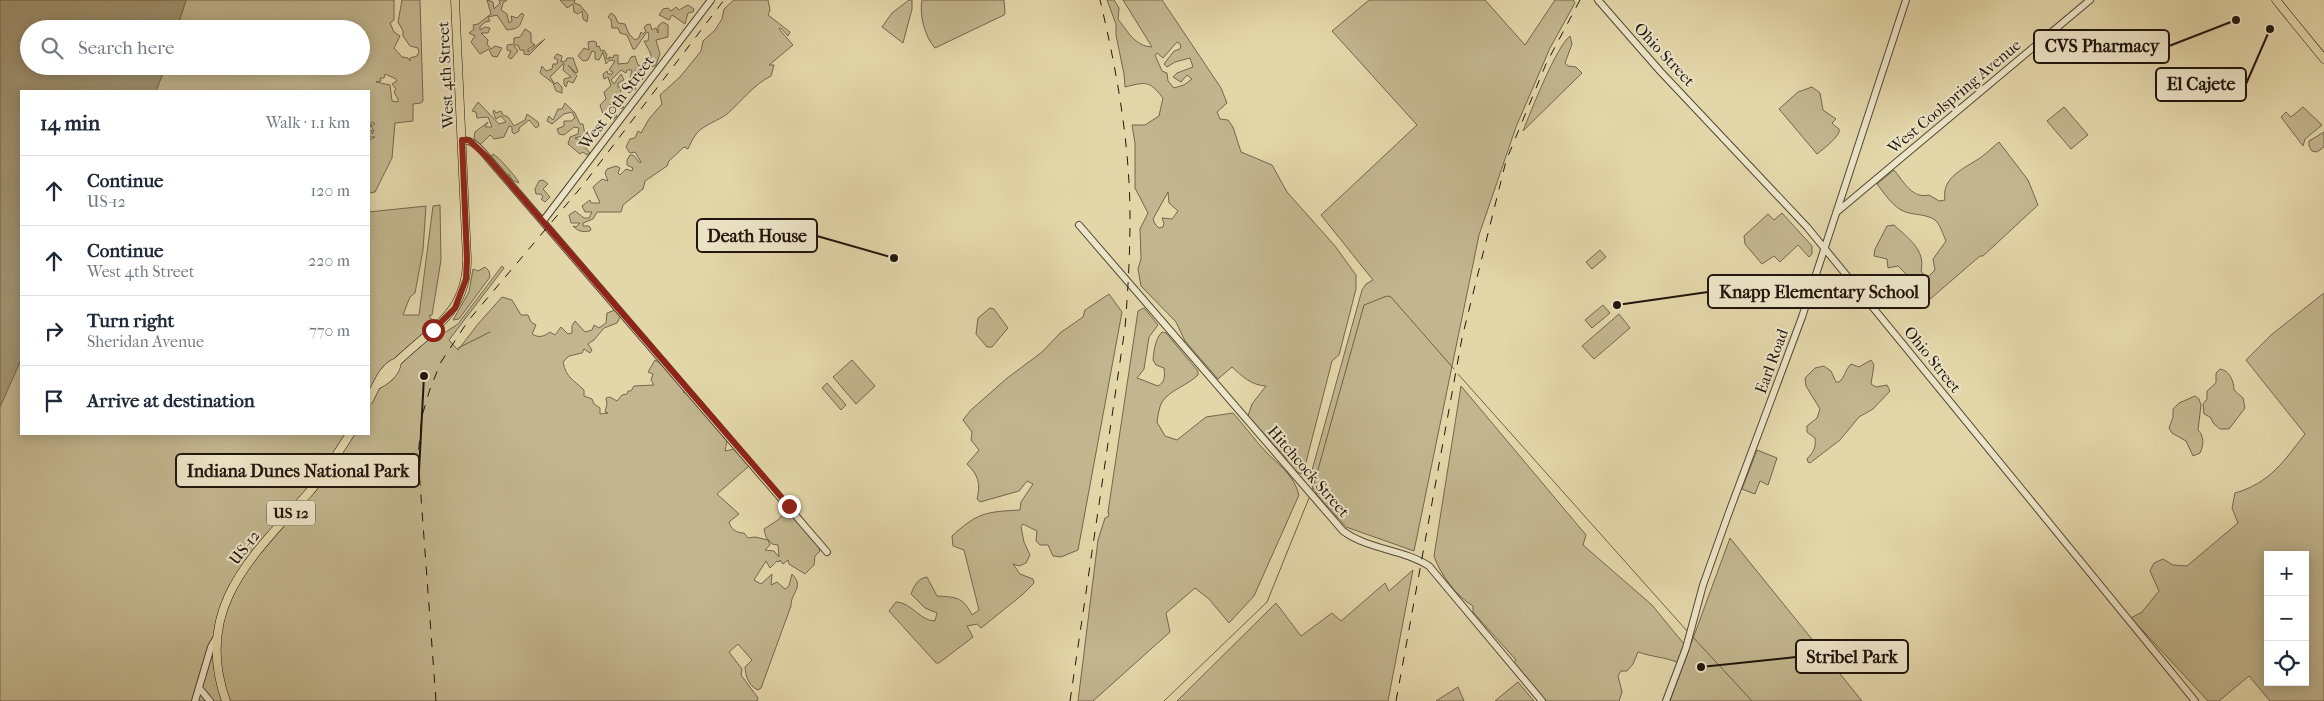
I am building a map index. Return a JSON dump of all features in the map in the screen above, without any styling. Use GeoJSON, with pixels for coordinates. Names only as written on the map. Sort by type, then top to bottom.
{"type":"FeatureCollection","features":[{"type":"Feature","properties":{"kind":"main road","name":"West 4th Street"},"geometry":{"type":"LineString","coordinates":[[370,398],[386,369],[391,364],[397,362],[443,322],[455,308],[464,288],[467,268],[455,0]]}},
{"type":"Feature","properties":{"kind":"main road"},"geometry":{"type":"LineString","coordinates":[[2276,0],[2324,59]]}},
{"type":"Feature","properties":{"kind":"main road","name":"US-12"},"geometry":{"type":"LineString","coordinates":[[226,701],[218,665],[218,634],[226,600],[242,570],[312,488],[334,460],[349,435]]}},
{"type":"Feature","properties":{"kind":"street","name":"West 10th Street"},"geometry":{"type":"LineString","coordinates":[[543,221],[711,0]]}},
{"type":"Feature","properties":{"kind":"street","name":"Ohio Street"},"geometry":{"type":"LineString","coordinates":[[1598,0],[1825,248],[2195,701]]}},
{"type":"Feature","properties":{"kind":"street","name":"Earl Road"},"geometry":{"type":"LineString","coordinates":[[1666,701],[1686,648],[1703,586],[1797,332],[1906,0]]}},
{"type":"Feature","properties":{"kind":"street","name":"West Coolspring Avenue"},"geometry":{"type":"LineString","coordinates":[[1836,212],[2090,0]]}},
{"type":"Feature","properties":{"kind":"street"},"geometry":{"type":"LineString","coordinates":[[462,140],[469,140],[480,149],[827,552]]}},
{"type":"Feature","properties":{"kind":"street","name":"Hitchcock Street"},"geometry":{"type":"LineString","coordinates":[[1079,225],[1343,531],[1368,545],[1421,561],[1429,566],[1542,701]]}},
{"type":"Feature","properties":{"kind":"street"},"geometry":{"type":"LineString","coordinates":[[195,701],[211,647],[218,634]]}},
{"type":"Feature","properties":{"kind":"street"},"geometry":{"type":"LineString","coordinates":[[199,688],[210,701]]}},
{"type":"Feature","properties":{"kind":"shaded area"},"geometry":{"type":"Polygon","coordinates":[[[0,0],[186,0],[180,20],[20,20],[20,75],[162,75],[156,90],[20,90],[20,362],[0,407],[0,0]]]}},
{"type":"Feature","properties":{"kind":"shaded area"},"geometry":{"type":"Polygon","coordinates":[[[75,0],[394,0],[394,20],[390,23],[394,32],[400,36],[394,48],[402,57],[408,58],[410,61],[410,58],[417,56],[418,48],[410,46],[403,36],[403,31],[398,22],[402,0],[420,0],[423,101],[413,104],[413,121],[395,123],[392,158],[375,192],[370,193],[370,140],[375,137],[370,137],[370,131],[372,130],[372,134],[374,131],[371,126],[375,124],[372,122],[370,127],[370,90],[30,90],[37,75],[370,75],[370,20],[65,20],[75,0]],[[385,74],[384,78],[380,78],[381,81],[376,82],[390,85],[392,101],[398,102],[394,92],[396,89],[392,84],[397,81],[385,74]]]}},
{"type":"Feature","properties":{"kind":"shaded area"},"geometry":{"type":"Polygon","coordinates":[[[487,0],[493,2],[494,9],[500,3],[499,0],[507,0],[503,3],[501,10],[507,14],[509,23],[512,21],[511,16],[517,18],[522,13],[524,15],[519,26],[515,28],[507,30],[497,15],[488,17],[490,21],[485,22],[480,27],[480,30],[485,27],[490,28],[488,33],[481,33],[488,40],[487,44],[491,49],[495,46],[502,48],[497,57],[492,56],[489,49],[480,54],[471,42],[475,36],[469,33],[474,29],[473,25],[478,24],[491,14],[487,0]]]}},
{"type":"Feature","properties":{"kind":"shaded area"},"geometry":{"type":"Polygon","coordinates":[[[560,0],[575,0],[574,3],[580,5],[588,15],[587,22],[583,19],[582,11],[578,14],[574,12],[573,4],[567,8],[560,0]]]}},
{"type":"Feature","properties":{"kind":"shaded area"},"geometry":{"type":"Polygon","coordinates":[[[734,0],[768,0],[770,10],[768,15],[790,32],[788,36],[781,28],[779,29],[793,45],[769,65],[774,65],[771,76],[753,89],[727,114],[700,130],[688,149],[684,147],[669,161],[667,166],[645,181],[643,189],[623,205],[621,212],[597,212],[593,219],[583,223],[583,226],[589,226],[590,231],[577,229],[573,226],[576,227],[580,223],[571,223],[569,215],[575,211],[584,218],[589,218],[592,212],[585,212],[582,206],[590,200],[591,203],[600,203],[593,187],[602,179],[608,181],[605,173],[607,169],[616,166],[620,168],[618,173],[620,175],[626,169],[632,171],[633,168],[627,165],[630,155],[633,155],[641,162],[635,152],[630,153],[626,147],[630,139],[635,138],[638,131],[641,133],[649,119],[662,104],[660,95],[680,77],[701,51],[703,41],[715,30],[722,19],[724,9],[734,0]]]}},
{"type":"Feature","properties":{"kind":"shaded area"},"geometry":{"type":"Polygon","coordinates":[[[909,0],[912,0],[912,9],[903,43],[882,27],[892,13],[909,0]]]}},
{"type":"Feature","properties":{"kind":"shaded area"},"geometry":{"type":"Polygon","coordinates":[[[922,0],[1004,0],[1004,15],[935,48],[928,38],[922,19],[922,0]]]}},
{"type":"Feature","properties":{"kind":"shaded area"},"geometry":{"type":"Polygon","coordinates":[[[1107,0],[1114,0],[1119,8],[1118,19],[1132,38],[1141,44],[1152,47],[1123,0],[1162,0],[1221,88],[1227,103],[1217,112],[1220,119],[1228,120],[1233,127],[1241,152],[1272,165],[1287,192],[1335,246],[1356,275],[1356,289],[1339,355],[1332,361],[1303,474],[1292,468],[1286,458],[1248,416],[1252,404],[1266,386],[1252,382],[1232,367],[1218,379],[1185,341],[1176,322],[1141,286],[1138,269],[1141,259],[1140,229],[1148,213],[1135,188],[1135,143],[1132,125],[1145,125],[1159,116],[1163,98],[1154,88],[1147,84],[1125,87],[1116,35],[1116,24],[1107,0]],[[1177,42],[1163,58],[1157,53],[1155,55],[1162,71],[1167,73],[1168,81],[1174,88],[1184,85],[1192,79],[1187,75],[1181,82],[1173,77],[1177,73],[1193,67],[1190,58],[1175,62],[1167,67],[1164,64],[1174,51],[1180,49],[1181,45],[1177,42]],[[1168,192],[1153,219],[1159,228],[1163,227],[1162,218],[1172,219],[1178,211],[1169,203],[1168,192]]]}},
{"type":"Feature","properties":{"kind":"shaded area"},"geometry":{"type":"Polygon","coordinates":[[[1369,0],[1485,0],[1525,45],[1555,0],[1573,0],[1575,3],[1550,48],[1516,127],[1479,235],[1414,551],[1346,527],[1318,496],[1309,481],[1362,290],[1366,284],[1373,280],[1321,215],[1417,125],[1332,31],[1369,0]]]}},
{"type":"Feature","properties":{"kind":"shaded area"},"geometry":{"type":"Polygon","coordinates":[[[688,5],[694,9],[693,12],[688,13],[685,24],[672,15],[669,20],[659,15],[663,9],[668,8],[671,11],[676,7],[679,10],[688,5]]]}},
{"type":"Feature","properties":{"kind":"shaded area"},"geometry":{"type":"Polygon","coordinates":[[[611,13],[615,16],[618,23],[625,24],[629,34],[635,40],[639,38],[641,32],[643,34],[646,31],[644,28],[646,25],[650,24],[652,30],[656,28],[658,33],[658,26],[663,22],[668,25],[668,37],[656,40],[660,54],[656,65],[652,67],[649,65],[651,54],[644,41],[648,41],[649,33],[647,32],[635,49],[633,49],[627,35],[620,33],[618,28],[612,28],[611,20],[608,17],[611,13]]]}},
{"type":"Feature","properties":{"kind":"shaded area"},"geometry":{"type":"Polygon","coordinates":[[[525,29],[531,33],[531,42],[535,45],[528,49],[528,52],[545,39],[529,55],[524,54],[524,50],[520,50],[518,45],[514,46],[518,51],[511,59],[508,57],[511,51],[507,50],[507,45],[514,44],[514,38],[520,37],[525,29]]]}},
{"type":"Feature","properties":{"kind":"shaded area"},"geometry":{"type":"Polygon","coordinates":[[[1570,36],[1572,44],[1565,63],[1568,66],[1576,67],[1582,73],[1523,131],[1551,66],[1564,42],[1570,36]]]}},
{"type":"Feature","properties":{"kind":"shaded area"},"geometry":{"type":"Polygon","coordinates":[[[588,42],[596,42],[597,47],[599,46],[601,51],[604,50],[607,55],[606,58],[613,58],[614,55],[618,55],[618,64],[628,63],[631,57],[635,56],[638,65],[642,66],[642,71],[635,70],[641,73],[643,79],[636,84],[635,90],[631,89],[631,86],[635,85],[630,78],[632,70],[627,70],[626,73],[621,70],[611,80],[614,84],[621,74],[624,80],[618,83],[618,87],[622,87],[618,100],[621,107],[624,107],[621,109],[618,106],[616,108],[611,104],[609,107],[617,116],[614,119],[609,117],[606,112],[603,114],[600,105],[606,99],[604,92],[611,86],[608,77],[604,79],[603,74],[607,71],[608,74],[612,74],[613,72],[609,70],[615,61],[610,60],[606,64],[603,52],[599,60],[595,59],[595,52],[592,51],[588,60],[583,61],[578,56],[584,48],[589,50],[588,42]]]}},
{"type":"Feature","properties":{"kind":"shaded area"},"geometry":{"type":"Polygon","coordinates":[[[557,54],[562,56],[561,62],[566,61],[567,58],[573,58],[578,72],[576,73],[568,65],[577,76],[573,83],[568,81],[566,87],[564,79],[571,77],[563,70],[564,63],[550,77],[555,84],[557,82],[562,87],[562,93],[556,91],[553,83],[540,73],[542,66],[546,71],[552,69],[553,64],[557,64],[558,60],[554,58],[557,54]]]}},
{"type":"Feature","properties":{"kind":"shaded area"},"geometry":{"type":"Polygon","coordinates":[[[1812,87],[1820,93],[1823,110],[1836,119],[1832,123],[1839,129],[1838,135],[1817,154],[1779,109],[1798,92],[1812,87]]]}},
{"type":"Feature","properties":{"kind":"shaded area"},"geometry":{"type":"Polygon","coordinates":[[[478,102],[499,124],[506,122],[501,116],[496,119],[494,110],[496,113],[501,111],[514,126],[525,120],[527,114],[538,122],[539,126],[536,128],[529,120],[514,134],[512,127],[509,126],[504,137],[494,139],[490,135],[480,145],[474,138],[475,132],[488,122],[485,127],[492,127],[488,117],[477,118],[476,112],[472,111],[478,102]]]}},
{"type":"Feature","properties":{"kind":"shaded area"},"geometry":{"type":"Polygon","coordinates":[[[565,103],[575,113],[580,124],[583,124],[585,135],[575,138],[586,143],[584,146],[590,153],[587,155],[583,152],[580,154],[568,144],[570,137],[578,134],[579,128],[574,127],[564,135],[559,134],[557,129],[564,126],[564,121],[571,121],[575,118],[572,112],[564,114],[552,124],[547,121],[549,116],[553,120],[558,109],[562,109],[565,103]]]}},
{"type":"Feature","properties":{"kind":"shaded area"},"geometry":{"type":"Polygon","coordinates":[[[2064,107],[2088,135],[2071,149],[2047,121],[2064,107]]]}},
{"type":"Feature","properties":{"kind":"shaded area"},"geometry":{"type":"Polygon","coordinates":[[[2303,107],[2322,125],[2305,139],[2303,146],[2281,117],[2286,112],[2291,117],[2303,107]]]}},
{"type":"Feature","properties":{"kind":"shaded area"},"geometry":{"type":"Polygon","coordinates":[[[20,110],[20,435],[370,435],[370,212],[426,206],[423,250],[415,293],[410,297],[403,315],[419,315],[433,206],[440,205],[441,260],[432,315],[429,316],[444,333],[458,324],[502,266],[504,268],[449,340],[458,350],[502,297],[512,300],[521,315],[528,315],[531,322],[536,325],[532,334],[539,336],[550,332],[555,335],[561,327],[568,334],[572,333],[572,326],[575,321],[585,332],[592,330],[594,325],[599,328],[606,323],[607,313],[615,310],[621,315],[617,323],[604,328],[588,344],[592,350],[590,353],[584,349],[582,353],[569,356],[563,362],[568,375],[584,390],[584,396],[592,399],[594,404],[600,408],[600,414],[608,413],[605,412],[606,398],[610,397],[617,401],[622,395],[631,391],[634,386],[654,385],[651,380],[653,374],[648,372],[655,360],[677,379],[684,393],[688,392],[727,441],[725,451],[734,449],[749,466],[717,494],[739,514],[729,522],[731,527],[736,531],[744,533],[748,538],[755,537],[768,540],[770,545],[765,550],[774,551],[779,557],[778,545],[772,544],[766,537],[764,529],[778,520],[787,510],[817,543],[820,551],[815,556],[814,565],[805,574],[789,564],[788,560],[783,564],[780,560],[779,562],[777,561],[770,568],[766,561],[754,580],[761,584],[772,574],[771,585],[777,582],[785,589],[789,586],[792,574],[797,583],[791,606],[761,688],[758,690],[748,680],[745,667],[752,660],[738,644],[729,652],[742,669],[741,675],[758,698],[757,701],[0,701],[0,150],[20,110]]]}},
{"type":"Feature","properties":{"kind":"shaded area"},"geometry":{"type":"Polygon","coordinates":[[[2324,132],[2324,147],[2317,152],[2312,151],[2309,141],[2324,132]]]}},
{"type":"Feature","properties":{"kind":"shaded area"},"geometry":{"type":"Polygon","coordinates":[[[1999,142],[2028,180],[2038,205],[1983,256],[1980,256],[1929,300],[1925,300],[1913,281],[1898,266],[1888,268],[1887,259],[1874,256],[1875,249],[1887,226],[1894,225],[1915,245],[1921,257],[1921,271],[1925,276],[1929,276],[1935,270],[1933,259],[1946,241],[1935,220],[1897,208],[1877,184],[1894,170],[1913,192],[1923,196],[1929,195],[1939,201],[1945,200],[1945,192],[1950,179],[1983,156],[1999,142]]]}},
{"type":"Feature","properties":{"kind":"shaded area"},"geometry":{"type":"Polygon","coordinates":[[[493,154],[519,183],[512,180],[509,174],[507,177],[490,158],[493,154]]]}},
{"type":"Feature","properties":{"kind":"shaded area"},"geometry":{"type":"Polygon","coordinates":[[[543,180],[548,184],[543,189],[550,197],[545,202],[541,199],[543,197],[541,194],[536,194],[535,189],[539,181],[543,180]]]}},
{"type":"Feature","properties":{"kind":"shaded area"},"geometry":{"type":"Polygon","coordinates":[[[1782,213],[1812,246],[1812,254],[1809,257],[1798,245],[1780,262],[1774,256],[1762,264],[1745,244],[1744,236],[1768,214],[1774,220],[1782,213]]]}},
{"type":"Feature","properties":{"kind":"shaded area"},"geometry":{"type":"Polygon","coordinates":[[[1600,250],[1606,257],[1592,269],[1586,262],[1600,250]]]}},
{"type":"Feature","properties":{"kind":"shaded area"},"geometry":{"type":"Polygon","coordinates":[[[485,267],[489,271],[490,277],[459,319],[453,320],[469,292],[473,269],[478,271],[485,267]]]}},
{"type":"Feature","properties":{"kind":"shaded area"},"geometry":{"type":"Polygon","coordinates":[[[2324,293],[2324,701],[2270,701],[2249,676],[2219,701],[2208,701],[2131,618],[2142,612],[2159,591],[2150,571],[2154,563],[2163,559],[2173,565],[2187,566],[2238,523],[2232,508],[2235,493],[2247,489],[2267,477],[2283,462],[2305,434],[2246,360],[2271,335],[2324,293]]]}},
{"type":"Feature","properties":{"kind":"shaded area"},"geometry":{"type":"Polygon","coordinates":[[[1109,294],[1122,312],[1078,550],[1061,557],[1053,556],[1048,545],[1040,545],[1036,541],[1037,531],[1023,524],[1021,527],[1024,542],[1030,555],[1026,563],[1019,566],[1013,564],[1020,574],[1033,579],[1034,583],[981,628],[977,624],[967,626],[973,637],[939,663],[936,663],[889,611],[896,602],[901,603],[925,618],[935,621],[937,613],[925,608],[911,594],[915,585],[927,577],[937,596],[962,601],[972,615],[979,610],[964,550],[953,546],[952,536],[969,522],[983,515],[1020,510],[1021,502],[1033,484],[1027,481],[1019,491],[980,502],[977,499],[978,480],[967,464],[979,450],[971,440],[972,432],[963,420],[971,410],[1006,379],[1042,352],[1060,333],[1083,317],[1085,310],[1109,294]]]}},
{"type":"Feature","properties":{"kind":"shaded area"},"geometry":{"type":"Polygon","coordinates":[[[1603,305],[1610,313],[1592,328],[1585,320],[1603,305]]]}},
{"type":"Feature","properties":{"kind":"shaded area"},"geometry":{"type":"Polygon","coordinates":[[[990,308],[994,309],[1008,328],[992,347],[987,347],[976,334],[978,318],[990,308]]]}},
{"type":"Feature","properties":{"kind":"shaded area"},"geometry":{"type":"Polygon","coordinates":[[[1144,308],[1158,325],[1149,337],[1144,369],[1137,378],[1158,386],[1163,381],[1164,368],[1156,365],[1153,360],[1156,342],[1162,332],[1166,333],[1198,371],[1198,375],[1194,379],[1170,394],[1162,402],[1157,422],[1165,436],[1177,440],[1206,417],[1233,413],[1266,452],[1290,476],[1299,495],[1254,596],[1229,623],[1209,599],[1195,588],[1166,613],[1170,632],[1093,701],[1078,701],[1098,540],[1105,518],[1109,516],[1108,512],[1138,311],[1144,308]]]}},
{"type":"Feature","properties":{"kind":"shaded area"},"geometry":{"type":"Polygon","coordinates":[[[1619,314],[1630,328],[1594,359],[1582,346],[1619,314]]]}},
{"type":"Feature","properties":{"kind":"shaded area"},"geometry":{"type":"Polygon","coordinates":[[[852,360],[875,386],[856,404],[833,377],[852,360]]]}},
{"type":"Feature","properties":{"kind":"shaded area"},"geometry":{"type":"Polygon","coordinates":[[[1871,360],[1874,365],[1871,384],[1876,387],[1887,385],[1890,391],[1873,409],[1859,417],[1840,440],[1810,463],[1808,462],[1807,459],[1815,447],[1815,438],[1807,432],[1807,426],[1817,418],[1820,409],[1806,386],[1805,378],[1815,368],[1824,366],[1831,371],[1836,382],[1839,382],[1851,364],[1859,367],[1871,360]]]}},
{"type":"Feature","properties":{"kind":"shaded area"},"geometry":{"type":"Polygon","coordinates":[[[2220,369],[2226,371],[2230,377],[2234,390],[2243,398],[2245,408],[2229,429],[2220,429],[2210,417],[2204,414],[2203,404],[2207,399],[2207,391],[2216,383],[2216,373],[2220,369]]]}},
{"type":"Feature","properties":{"kind":"shaded area"},"geometry":{"type":"Polygon","coordinates":[[[827,383],[846,405],[841,410],[822,388],[827,383]]]}},
{"type":"Feature","properties":{"kind":"shaded area"},"geometry":{"type":"Polygon","coordinates":[[[1461,386],[1586,535],[1583,545],[1652,605],[1684,644],[1679,663],[1638,652],[1633,664],[1627,671],[1621,671],[1618,676],[1622,692],[1619,701],[1546,701],[1514,663],[1516,660],[1473,612],[1473,606],[1461,597],[1450,584],[1440,570],[1434,556],[1461,386]]]}},
{"type":"Feature","properties":{"kind":"shaded area"},"geometry":{"type":"Polygon","coordinates":[[[2195,396],[2199,399],[2201,405],[2198,430],[2203,444],[2200,453],[2193,456],[2186,441],[2172,433],[2169,428],[2173,417],[2173,409],[2179,403],[2195,396]]]}},
{"type":"Feature","properties":{"kind":"shaded area"},"geometry":{"type":"Polygon","coordinates":[[[1757,450],[1777,458],[1768,485],[1760,481],[1755,494],[1742,489],[1757,450]]]}},
{"type":"Feature","properties":{"kind":"shaded area"},"geometry":{"type":"Polygon","coordinates":[[[1730,538],[1862,701],[1670,701],[1730,538]]]}},
{"type":"Feature","properties":{"kind":"shaded area"},"geometry":{"type":"Polygon","coordinates":[[[1413,570],[1388,701],[1177,701],[1276,603],[1301,636],[1332,613],[1341,621],[1385,583],[1389,591],[1413,570]]]}},
{"type":"Feature","properties":{"kind":"shaded area"},"geometry":{"type":"Polygon","coordinates":[[[1518,682],[1534,701],[1495,701],[1518,682]]]}},
{"type":"Feature","properties":{"kind":"shaded area"},"geometry":{"type":"Polygon","coordinates":[[[1458,687],[1464,701],[1436,701],[1458,687]]]}},
{"type":"Feature","properties":{"kind":"waterway"},"geometry":{"type":"LineString","coordinates":[[1312,491],[1364,305],[1387,296],[1391,297],[1454,369]]}},
{"type":"Feature","properties":{"kind":"waterway"},"geometry":{"type":"LineString","coordinates":[[458,348],[490,332]]}},
{"type":"Feature","properties":{"kind":"waterway"},"geometry":{"type":"LineString","coordinates":[[1458,374],[1687,631]]}},
{"type":"Feature","properties":{"kind":"waterway"},"geometry":{"type":"LineString","coordinates":[[1164,701],[1267,602],[1309,498]]}},
{"type":"Feature","properties":{"kind":"waterway"},"geometry":{"type":"LineString","coordinates":[[1691,635],[1752,701]]}},
{"type":"Feature","properties":{"kind":"railway"},"geometry":{"type":"LineString","coordinates":[[436,701],[418,456],[422,416],[441,362],[468,321],[583,185],[724,0]]}},
{"type":"Feature","properties":{"kind":"railway"},"geometry":{"type":"LineString","coordinates":[[1070,701],[1125,328],[1129,273],[1128,163],[1117,81],[1100,0]]}},
{"type":"Feature","properties":{"kind":"railway"},"geometry":{"type":"LineString","coordinates":[[1396,701],[1462,338],[1506,161],[1546,64],[1580,0]]}},
{"type":"Feature","properties":{"kind":"place","name":"CVS Pharmacy"},"geometry":{"type":"Point","coordinates":[2236,20]}},
{"type":"Feature","properties":{"kind":"place","name":"El Cajete"},"geometry":{"type":"Point","coordinates":[2270,29]}},
{"type":"Feature","properties":{"kind":"place","name":"Death House"},"geometry":{"type":"Point","coordinates":[894,258]}},
{"type":"Feature","properties":{"kind":"place","name":"Knapp Elementary School"},"geometry":{"type":"Point","coordinates":[1617,305]}},
{"type":"Feature","properties":{"kind":"place","name":"Indiana Dunes National Park"},"geometry":{"type":"Point","coordinates":[424,376]}},
{"type":"Feature","properties":{"kind":"place","name":"Stribel Park"},"geometry":{"type":"Point","coordinates":[1701,667]}},
{"type":"Feature","properties":{"kind":"route"},"geometry":{"type":"LineString","coordinates":[[433,330],[455,308],[466,279],[467,259],[462,140],[469,140],[488,158],[789,506]]}}]}
